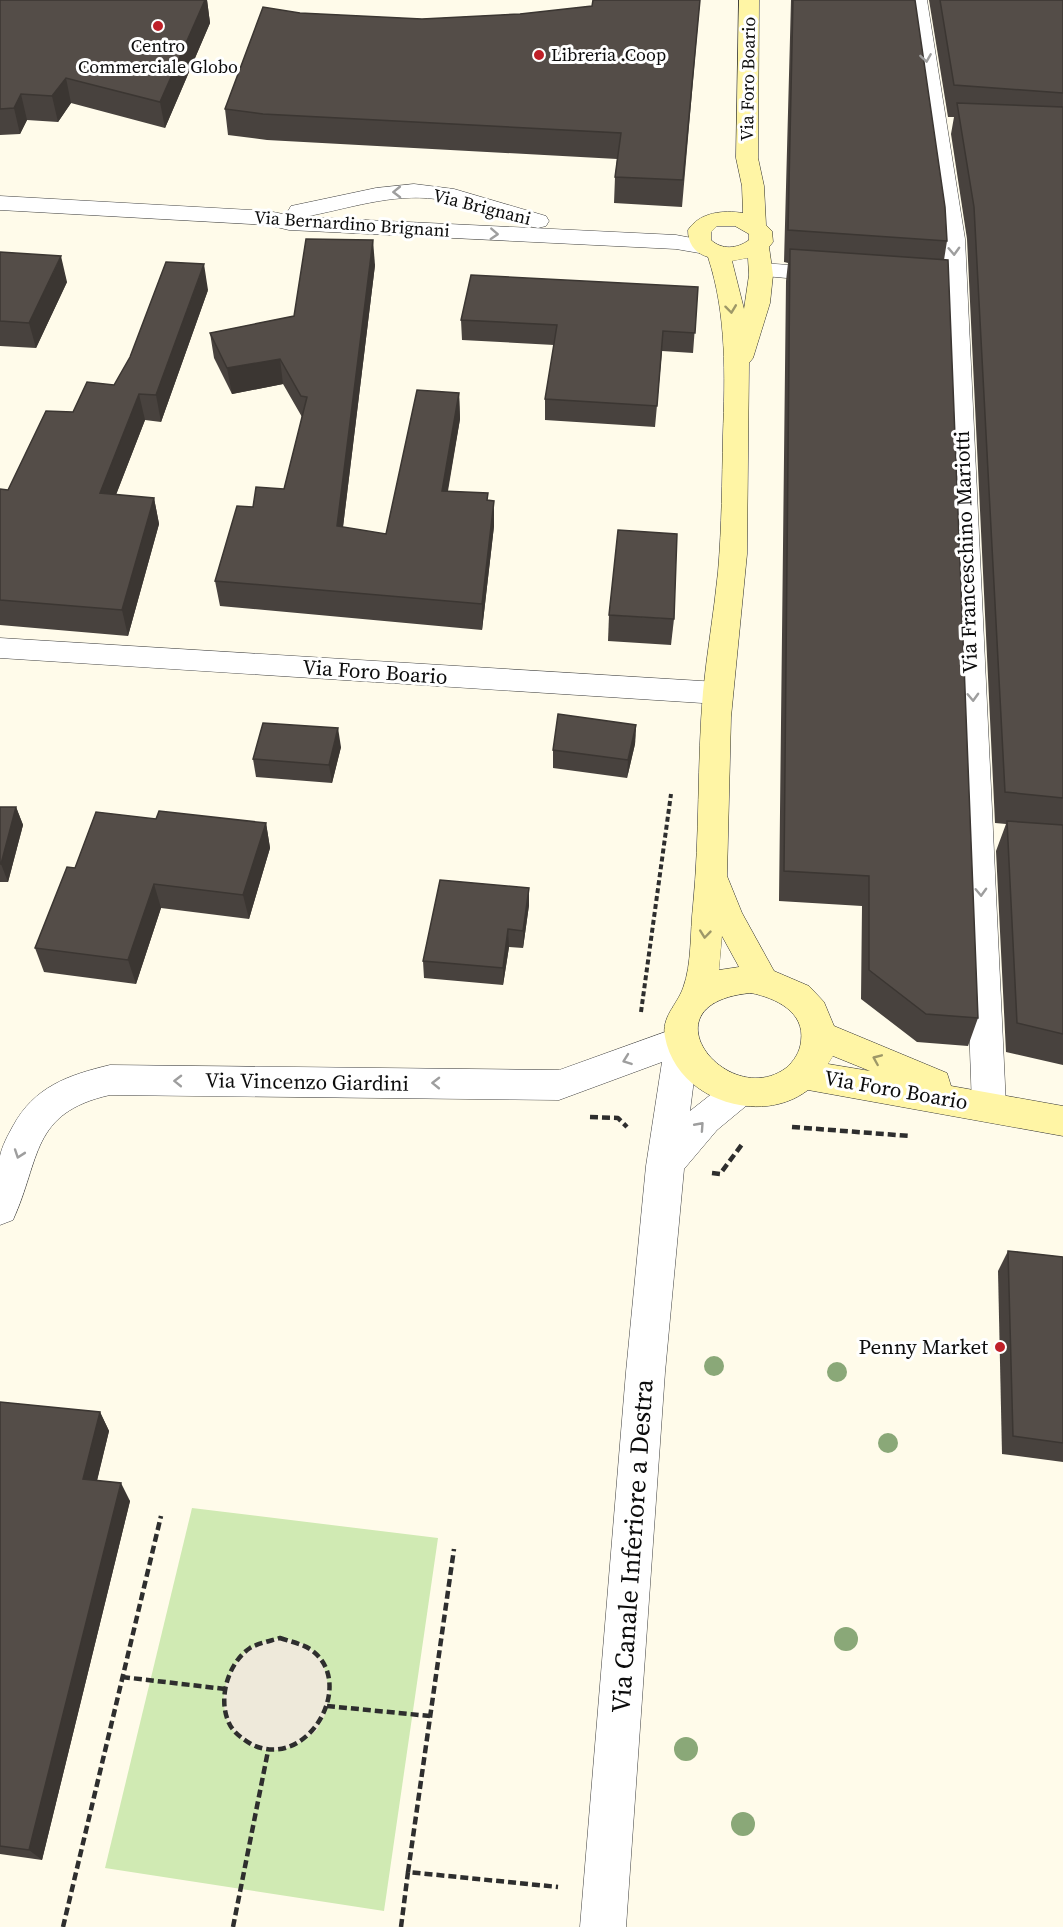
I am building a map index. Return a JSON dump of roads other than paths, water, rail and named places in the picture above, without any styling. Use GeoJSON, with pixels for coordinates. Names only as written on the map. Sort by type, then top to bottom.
{"type":"FeatureCollection","features":[{"type":"Feature","properties":{"kind":"street","name":"Via Foro Boario"},"geometry":{"type":"LineString","coordinates":[[738,368],[758,308],[758,248],[753,186],[747,158],[749,0]]}},
{"type":"Feature","properties":{"kind":"street","name":"Via Franceschino Mariotti"},"geometry":{"type":"LineString","coordinates":[[917,0],[948,126],[953,239],[944,283],[978,836],[990,1106]]}},
{"type":"Feature","properties":{"kind":"street","name":"Via Foro Boario"},"geometry":{"type":"LineString","coordinates":[[699,993],[711,876],[718,693],[733,555],[738,368],[727,276],[711,236],[747,158]]}},
{"type":"Feature","properties":{"kind":"street","name":"Via Brignani"},"geometry":{"type":"LineString","coordinates":[[268,218],[395,191],[453,196],[554,229]]}},
{"type":"Feature","properties":{"kind":"street"},"geometry":{"type":"LineString","coordinates":[[353,200],[354,226]]}},
{"type":"Feature","properties":{"kind":"street","name":"Via Bernardino Brignani"},"geometry":{"type":"LineString","coordinates":[[0,203],[268,218],[289,223],[459,232],[554,229],[676,242],[711,236]]}},
{"type":"Feature","properties":{"kind":"street"},"geometry":{"type":"LineString","coordinates":[[459,232],[481,206]]}},
{"type":"Feature","properties":{"kind":"street"},"geometry":{"type":"LineString","coordinates":[[711,236],[740,219],[758,248]]}},
{"type":"Feature","properties":{"kind":"street"},"geometry":{"type":"LineString","coordinates":[[711,236],[743,253],[758,248],[852,277]]}},
{"type":"Feature","properties":{"kind":"street","name":"Via Foro Boario"},"geometry":{"type":"LineString","coordinates":[[0,648],[718,693]]}},
{"type":"Feature","properties":{"kind":"street"},"geometry":{"type":"LineString","coordinates":[[978,836],[1010,838]]}},
{"type":"Feature","properties":{"kind":"street","name":"Via Foro Boario"},"geometry":{"type":"LineString","coordinates":[[711,876],[727,915],[762,979]]}},
{"type":"Feature","properties":{"kind":"street","name":"Via Foro Boario"},"geometry":{"type":"LineString","coordinates":[[727,979],[762,979],[789,990],[799,998],[808,1007],[819,1035],[814,1059],[803,1074],[777,1089],[740,1091],[719,1084],[702,1073],[689,1058],[682,1040],[684,1014],[699,993],[727,979]]}},
{"type":"Feature","properties":{"kind":"street","name":"Via Foro Boario"},"geometry":{"type":"LineString","coordinates":[[819,1035],[990,1106]]}},
{"type":"Feature","properties":{"kind":"street","name":"Via Canale Inferiore a Destra"},"geometry":{"type":"LineString","coordinates":[[605,1909],[634,1506],[664,1166],[682,1040]]}},
{"type":"Feature","properties":{"kind":"street","name":"Via Vincenzo Giardini"},"geometry":{"type":"LineString","coordinates":[[0,1209],[32,1122],[46,1105],[65,1092],[87,1083],[121,1080],[559,1085],[682,1040]]}},
{"type":"Feature","properties":{"kind":"street","name":"Via Foro Boario"},"geometry":{"type":"LineString","coordinates":[[803,1074],[1063,1121]]}},
{"type":"Feature","properties":{"kind":"street"},"geometry":{"type":"LineString","coordinates":[[664,1166],[705,1119],[740,1091]]}},
{"type":"Feature","properties":{"kind":"place","name":"Centro Commerciale Globo"},"geometry":{"type":"Point","coordinates":[158,26]}},
{"type":"Feature","properties":{"kind":"place","name":"Libreria .Coop"},"geometry":{"type":"Point","coordinates":[539,55]}},
{"type":"Feature","properties":{"kind":"place","name":"Penny Market"},"geometry":{"type":"Point","coordinates":[1000,1347]}}]}
